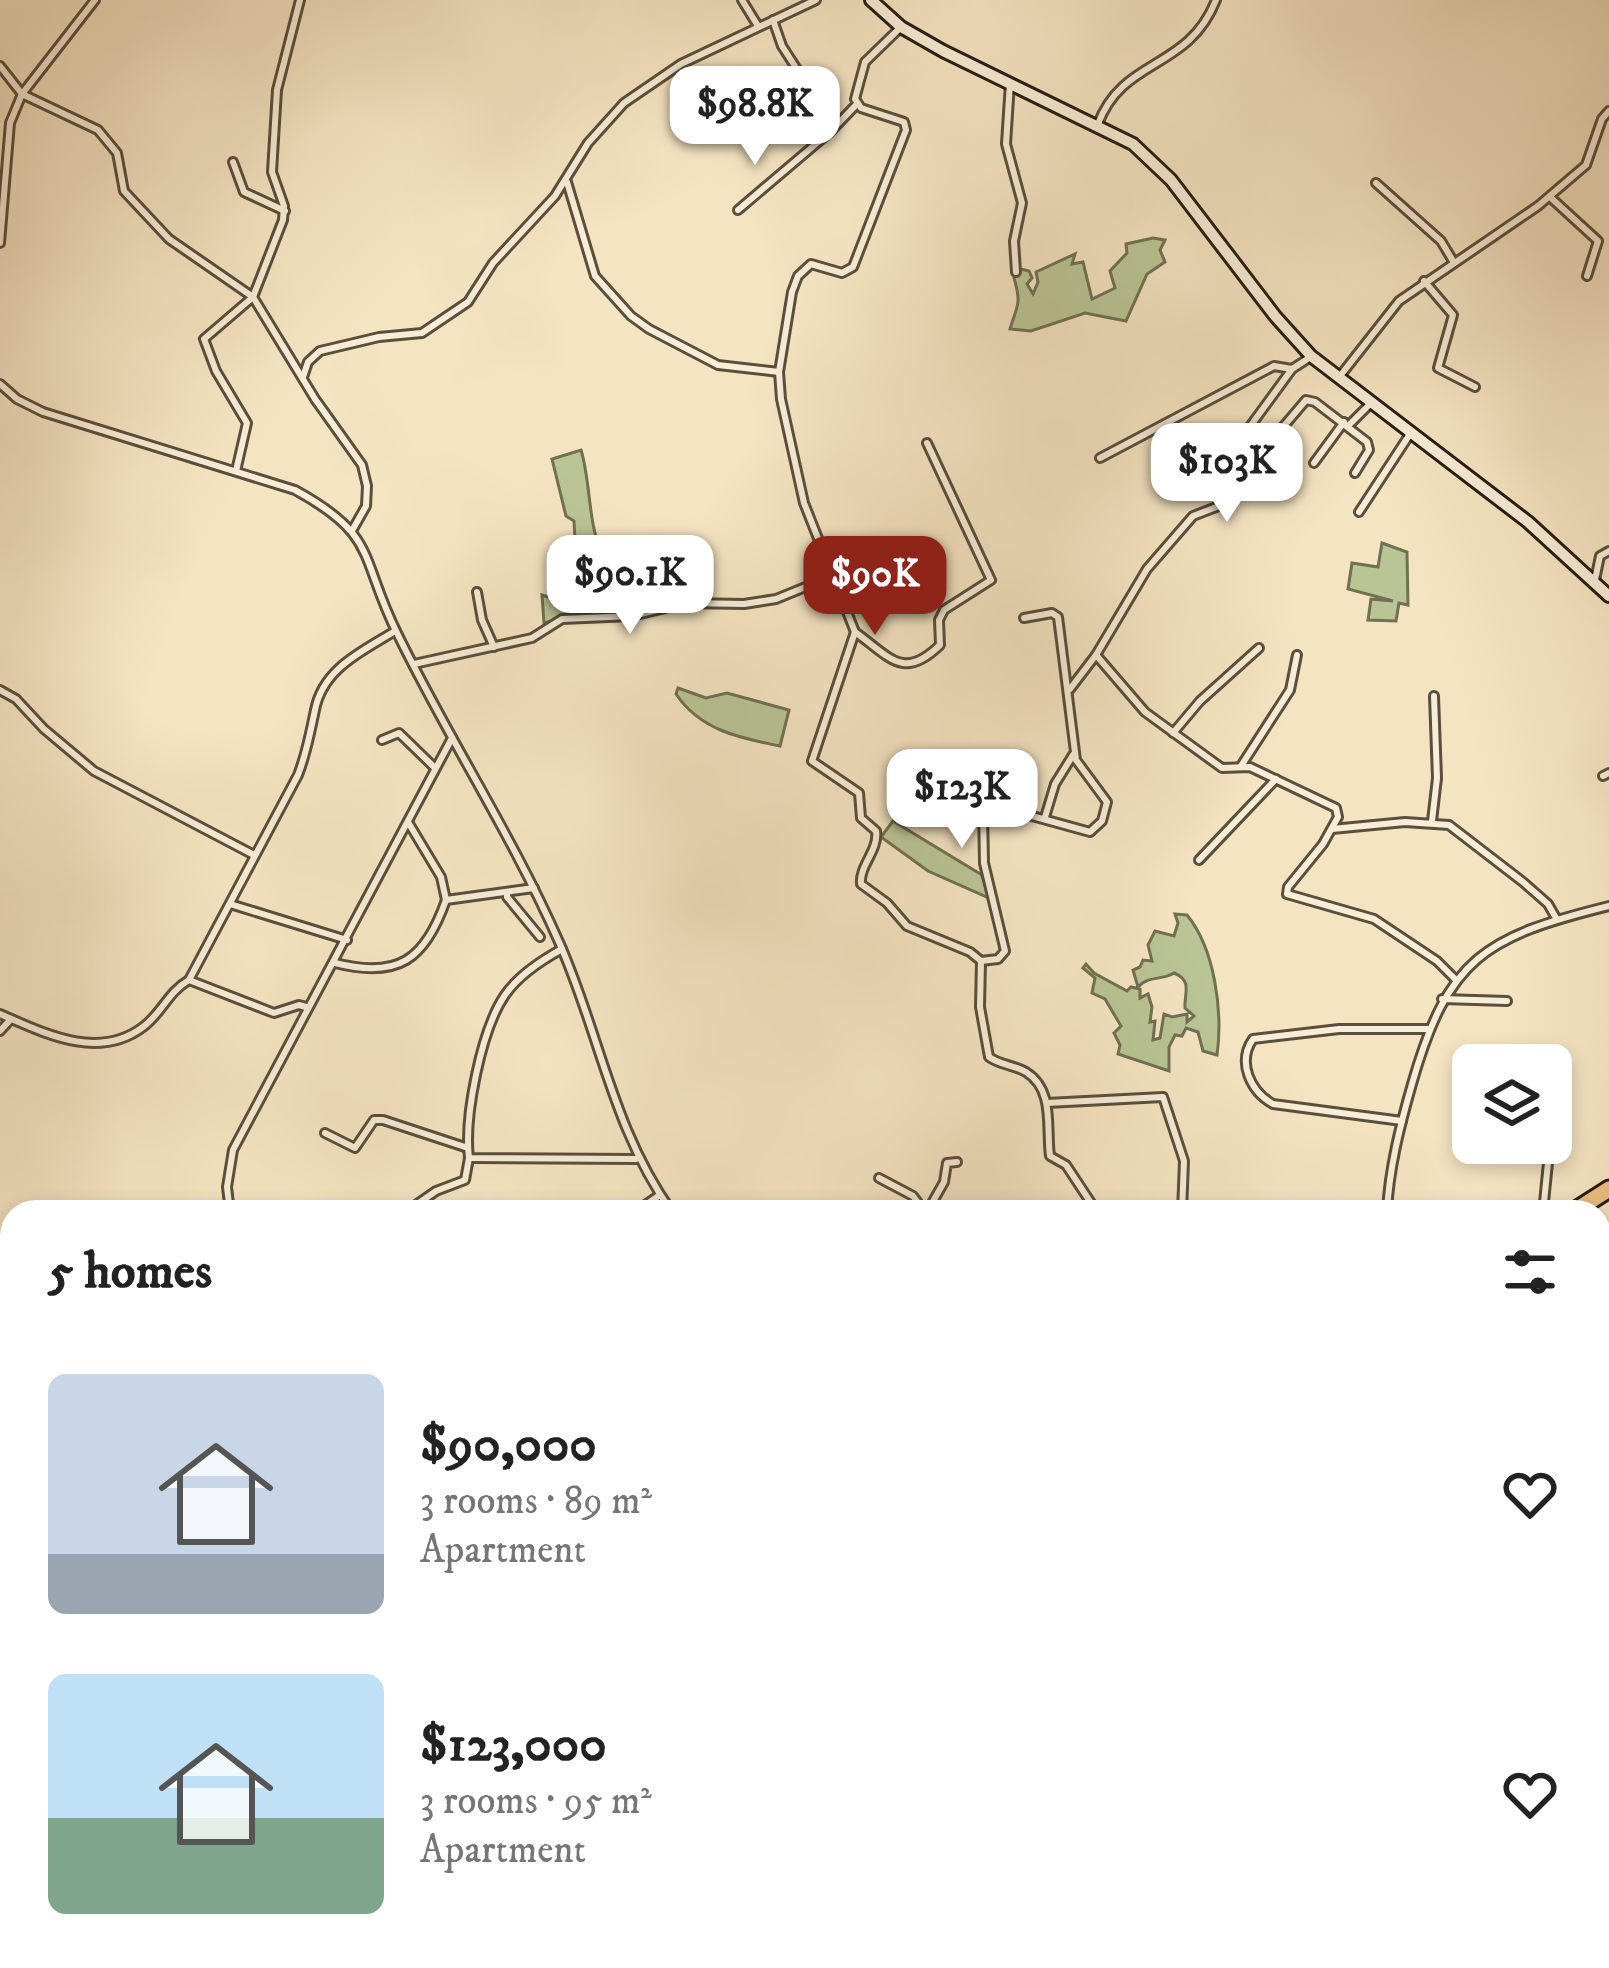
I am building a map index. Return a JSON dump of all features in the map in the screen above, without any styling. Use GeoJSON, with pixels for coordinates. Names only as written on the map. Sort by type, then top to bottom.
{"type":"FeatureCollection","features":[{"type":"Feature","properties":{"kind":"street"},"geometry":{"type":"LineString","coordinates":[[0,243],[10,122],[22,94],[95,0]]}},
{"type":"Feature","properties":{"kind":"street"},"geometry":{"type":"LineString","coordinates":[[236,471],[247,423],[216,371],[205,338],[253,297],[285,211],[272,172],[276,113],[300,0]]}},
{"type":"Feature","properties":{"kind":"street"},"geometry":{"type":"LineString","coordinates":[[742,0],[758,26]]}},
{"type":"Feature","properties":{"kind":"street"},"geometry":{"type":"LineString","coordinates":[[303,376],[308,362],[320,352],[342,344],[422,333],[468,302],[504,250],[567,182],[588,143],[624,103],[682,64],[816,0]]}},
{"type":"Feature","properties":{"kind":"street"},"geometry":{"type":"LineString","coordinates":[[871,0],[902,27],[1133,144],[1171,180],[1311,356],[1528,522],[1609,596]]}},
{"type":"Feature","properties":{"kind":"street"},"geometry":{"type":"LineString","coordinates":[[1098,124],[1106,102],[1119,87],[1193,39],[1216,0]]}},
{"type":"Feature","properties":{"kind":"street"},"geometry":{"type":"LineString","coordinates":[[773,20],[782,46],[809,88],[786,106]]}},
{"type":"Feature","properties":{"kind":"street"},"geometry":{"type":"LineString","coordinates":[[738,210],[856,104],[865,62],[902,27]]}},
{"type":"Feature","properties":{"kind":"street"},"geometry":{"type":"LineString","coordinates":[[0,66],[22,94],[98,130],[117,153],[124,191],[170,239],[253,297],[362,465],[366,506],[353,529]]}},
{"type":"Feature","properties":{"kind":"street"},"geometry":{"type":"LineString","coordinates":[[1010,83],[1006,144],[1022,202],[1014,241],[1016,272]]}},
{"type":"Feature","properties":{"kind":"street"},"geometry":{"type":"LineString","coordinates":[[856,104],[907,126],[853,267],[842,273],[811,264],[798,276],[779,372],[797,481],[855,632],[901,665],[914,665],[940,645],[939,620],[944,610],[991,580],[927,442]]}},
{"type":"Feature","properties":{"kind":"street"},"geometry":{"type":"LineString","coordinates":[[1338,379],[1384,318],[1424,281],[1550,197],[1586,165],[1606,116]]}},
{"type":"Feature","properties":{"kind":"street"},"geometry":{"type":"LineString","coordinates":[[233,162],[244,192],[285,211]]}},
{"type":"Feature","properties":{"kind":"street"},"geometry":{"type":"LineString","coordinates":[[567,182],[595,276],[632,316],[718,365],[779,372]]}},
{"type":"Feature","properties":{"kind":"street"},"geometry":{"type":"LineString","coordinates":[[1376,182],[1441,241],[1453,261]]}},
{"type":"Feature","properties":{"kind":"street"},"geometry":{"type":"LineString","coordinates":[[1550,197],[1598,242],[1587,277]]}},
{"type":"Feature","properties":{"kind":"street"},"geometry":{"type":"LineString","coordinates":[[1424,281],[1454,315],[1438,368],[1475,387]]}},
{"type":"Feature","properties":{"kind":"street"},"geometry":{"type":"LineString","coordinates":[[1068,692],[1096,656],[1147,569],[1193,516],[1220,506],[1246,433],[1292,369],[1311,356]]}},
{"type":"Feature","properties":{"kind":"street"},"geometry":{"type":"LineString","coordinates":[[1100,458],[1274,367],[1292,369]]}},
{"type":"Feature","properties":{"kind":"street"},"geometry":{"type":"LineString","coordinates":[[0,384],[43,412],[295,490],[332,510],[353,529],[395,631],[534,888],[562,949],[637,1159],[664,1200]]}},
{"type":"Feature","properties":{"kind":"street"},"geometry":{"type":"LineString","coordinates":[[1255,479],[1266,447],[1306,400],[1346,424],[1369,447],[1354,473]]}},
{"type":"Feature","properties":{"kind":"street"},"geometry":{"type":"LineString","coordinates":[[1314,463],[1346,424],[1371,403]]}},
{"type":"Feature","properties":{"kind":"street"},"geometry":{"type":"LineString","coordinates":[[1359,512],[1410,434]]}},
{"type":"Feature","properties":{"kind":"street"},"geometry":{"type":"LineString","coordinates":[[1594,580],[1600,556],[1609,551]]}},
{"type":"Feature","properties":{"kind":"street"},"geometry":{"type":"LineString","coordinates":[[414,664],[532,638],[562,619],[632,616],[686,603],[776,599],[835,575]]}},
{"type":"Feature","properties":{"kind":"street"},"geometry":{"type":"LineString","coordinates":[[477,592],[494,647]]}},
{"type":"Feature","properties":{"kind":"street"},"geometry":{"type":"LineString","coordinates":[[855,632],[813,763],[859,793],[861,818],[876,831],[877,842],[861,884],[907,926],[981,961],[998,959],[1005,951],[984,863],[983,810],[989,805],[1090,832],[1106,812],[1107,802],[1086,778],[1074,752],[1058,617],[1052,613],[1024,618]]}},
{"type":"Feature","properties":{"kind":"street"},"geometry":{"type":"LineString","coordinates":[[0,1014],[63,1040],[114,1040],[141,1028],[174,989],[189,980],[230,904],[298,775],[310,746],[322,688],[343,663],[395,631]]}},
{"type":"Feature","properties":{"kind":"street"},"geometry":{"type":"LineString","coordinates":[[1173,733],[1199,701],[1259,648]]}},
{"type":"Feature","properties":{"kind":"street"},"geometry":{"type":"LineString","coordinates":[[1096,656],[1145,712],[1228,771],[1241,766],[1290,690],[1297,655]]}},
{"type":"Feature","properties":{"kind":"street"},"geometry":{"type":"LineString","coordinates":[[0,690],[16,699],[94,771],[254,855]]}},
{"type":"Feature","properties":{"kind":"street"},"geometry":{"type":"LineString","coordinates":[[1432,821],[1437,778],[1434,696]]}},
{"type":"Feature","properties":{"kind":"street"},"geometry":{"type":"LineString","coordinates":[[382,740],[399,733],[434,766]]}},
{"type":"Feature","properties":{"kind":"street"},"geometry":{"type":"LineString","coordinates":[[229,1200],[233,1150],[452,738]]}},
{"type":"Feature","properties":{"kind":"street"},"geometry":{"type":"LineString","coordinates":[[1045,817],[1055,784],[1074,752]]}},
{"type":"Feature","properties":{"kind":"street"},"geometry":{"type":"LineString","coordinates":[[1241,766],[1336,808],[1338,817],[1287,894],[1373,919],[1437,961],[1455,979]]}},
{"type":"Feature","properties":{"kind":"street"},"geometry":{"type":"LineString","coordinates":[[1199,860],[1276,779]]}},
{"type":"Feature","properties":{"kind":"street"},"geometry":{"type":"LineString","coordinates":[[335,963],[377,971],[412,957],[429,940],[446,900],[441,877],[407,820]]}},
{"type":"Feature","properties":{"kind":"street"},"geometry":{"type":"LineString","coordinates":[[1331,829],[1432,821],[1464,834],[1548,904],[1556,918]]}},
{"type":"Feature","properties":{"kind":"street"},"geometry":{"type":"LineString","coordinates":[[446,900],[534,888]]}},
{"type":"Feature","properties":{"kind":"street"},"geometry":{"type":"LineString","coordinates":[[507,892],[540,937]]}},
{"type":"Feature","properties":{"kind":"street"},"geometry":{"type":"LineString","coordinates":[[230,904],[348,940]]}},
{"type":"Feature","properties":{"kind":"street"},"geometry":{"type":"LineString","coordinates":[[1390,1200],[1402,1121],[1428,1029],[1455,979],[1507,940],[1556,918],[1609,906]]}},
{"type":"Feature","properties":{"kind":"street"},"geometry":{"type":"LineString","coordinates":[[423,1200],[465,1180],[480,1062],[504,996],[534,967],[562,949]]}},
{"type":"Feature","properties":{"kind":"street"},"geometry":{"type":"LineString","coordinates":[[981,961],[980,1007],[989,1057],[1033,1077],[1047,1103],[1050,1156],[1066,1165],[1089,1200]]}},
{"type":"Feature","properties":{"kind":"street"},"geometry":{"type":"LineString","coordinates":[[189,980],[274,1013],[299,1004],[306,1007]]}},
{"type":"Feature","properties":{"kind":"street"},"geometry":{"type":"LineString","coordinates":[[1442,999],[1507,1001]]}},
{"type":"Feature","properties":{"kind":"street"},"geometry":{"type":"LineString","coordinates":[[0,1031],[11,1018]]}},
{"type":"Feature","properties":{"kind":"street"},"geometry":{"type":"LineString","coordinates":[[1402,1121],[1273,1104],[1256,1095],[1246,1051],[1253,1039],[1339,1029],[1428,1029]]}},
{"type":"Feature","properties":{"kind":"street"},"geometry":{"type":"LineString","coordinates":[[1047,1103],[1163,1096],[1184,1161],[1182,1200]]}},
{"type":"Feature","properties":{"kind":"street"},"geometry":{"type":"LineString","coordinates":[[325,1133],[355,1148],[374,1120],[383,1120],[468,1148]]}},
{"type":"Feature","properties":{"kind":"street"},"geometry":{"type":"LineString","coordinates":[[469,1158],[637,1159]]}},
{"type":"Feature","properties":{"kind":"street"},"geometry":{"type":"LineString","coordinates":[[933,1200],[944,1182],[947,1163],[957,1162]]}},
{"type":"Feature","properties":{"kind":"street"},"geometry":{"type":"LineString","coordinates":[[1544,1200],[1548,1164]]}},
{"type":"Feature","properties":{"kind":"street"},"geometry":{"type":"LineString","coordinates":[[878,1178],[916,1200]]}},
{"type":"Feature","properties":{"kind":"street"},"geometry":{"type":"LineString","coordinates":[[653,1200],[660,1195]]}},
{"type":"Feature","properties":{"kind":"green space"},"geometry":{"type":"Polygon","coordinates":[[[1165,240],[1160,250],[1165,262],[1147,274],[1126,321],[1085,313],[1031,331],[1010,329],[1018,300],[1014,278],[1021,269],[1029,271],[1032,278],[1027,284],[1033,294],[1036,272],[1075,254],[1072,264],[1083,262],[1092,299],[1115,288],[1110,271],[1127,253],[1126,244],[1165,240]]]}},
{"type":"Feature","properties":{"kind":"green space"},"geometry":{"type":"Polygon","coordinates":[[[581,450],[600,547],[590,581],[596,610],[544,623],[542,595],[573,593],[577,578],[574,521],[566,516],[552,459],[581,450]]]}},
{"type":"Feature","properties":{"kind":"green space"},"geometry":{"type":"Polygon","coordinates":[[[1382,543],[1407,552],[1408,605],[1399,603],[1396,621],[1368,620],[1371,599],[1393,601],[1348,589],[1352,563],[1378,567],[1382,543]]]}},
{"type":"Feature","properties":{"kind":"green space"},"geometry":{"type":"Polygon","coordinates":[[[678,688],[706,698],[727,693],[789,710],[780,746],[735,736],[709,724],[686,706],[676,694],[678,688]]]}},
{"type":"Feature","properties":{"kind":"green space"},"geometry":{"type":"Polygon","coordinates":[[[893,821],[982,875],[989,898],[928,871],[881,837],[893,821]]]}},
{"type":"Feature","properties":{"kind":"green space"},"geometry":{"type":"Polygon","coordinates":[[[1175,914],[1187,915],[1204,945],[1215,982],[1219,1038],[1217,1055],[1203,1051],[1198,1032],[1186,1028],[1182,1036],[1175,1035],[1169,1047],[1169,1071],[1118,1054],[1120,1045],[1114,1033],[1121,1026],[1105,999],[1092,993],[1095,978],[1083,968],[1086,964],[1127,991],[1140,989],[1140,998],[1148,994],[1150,1022],[1155,1021],[1153,1040],[1160,1038],[1164,1014],[1187,1014],[1187,1022],[1194,1016],[1185,1008],[1186,984],[1174,973],[1138,987],[1133,970],[1143,960],[1152,961],[1148,945],[1155,931],[1174,936],[1175,914]]]}}]}
